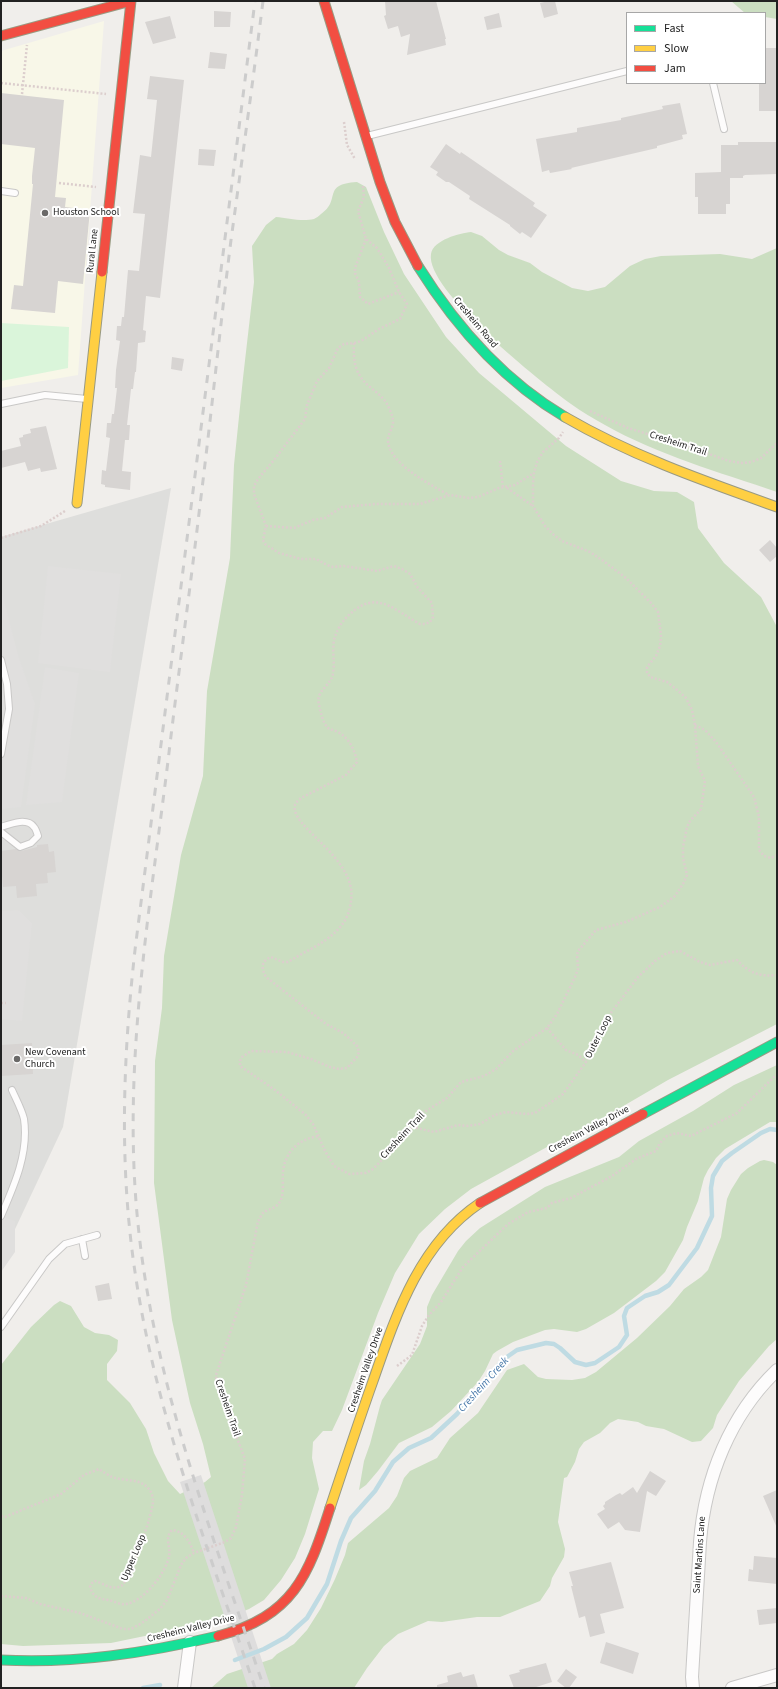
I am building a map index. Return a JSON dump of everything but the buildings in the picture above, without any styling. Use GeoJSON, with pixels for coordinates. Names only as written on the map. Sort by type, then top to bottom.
{"type":"FeatureCollection","features":[{"type":"Feature","properties":{"kind":"street"},"geometry":{"type":"LineString","coordinates":[[1,36],[131,1]]}},
{"type":"Feature","properties":{"kind":"street","name":"Rural Lane"},"geometry":{"type":"LineString","coordinates":[[77,503],[131,1]]}},
{"type":"Feature","properties":{"kind":"street","name":"Cresheim Road"},"geometry":{"type":"LineString","coordinates":[[324,1],[366,136],[390,206],[414,258],[432,287],[460,324],[498,366],[548,406],[582,427],[646,458],[777,507]]}},
{"type":"Feature","properties":{"kind":"street","name":"Cresheim Valley Drive"},"geometry":{"type":"LineString","coordinates":[[1,1660],[44,1661],[88,1659],[140,1653],[227,1633],[260,1621],[280,1606],[298,1586],[310,1565],[402,1302],[421,1265],[440,1238],[463,1214],[497,1192],[777,1042]]}},
{"type":"Feature","properties":{"kind":"street","name":"Saint Martins Lane"},"geometry":{"type":"LineString","coordinates":[[693,1688],[692,1677],[700,1536],[708,1491],[720,1454],[738,1420],[761,1387],[777,1370]]}},
{"type":"Feature","properties":{"kind":"street"},"geometry":{"type":"LineString","coordinates":[[184,1688],[190,1642]]}},
{"type":"Feature","properties":{"kind":"street"},"geometry":{"type":"LineString","coordinates":[[732,1688],[777,1675]]}},
{"type":"Feature","properties":{"kind":"lane"},"geometry":{"type":"LineString","coordinates":[[366,136],[626,70]]}},
{"type":"Feature","properties":{"kind":"lane"},"geometry":{"type":"LineString","coordinates":[[713,84],[724,129]]}},
{"type":"Feature","properties":{"kind":"lane"},"geometry":{"type":"LineString","coordinates":[[1,191],[15,193]]}},
{"type":"Feature","properties":{"kind":"lane"},"geometry":{"type":"LineString","coordinates":[[1,404],[46,395],[88,400]]}},
{"type":"Feature","properties":{"kind":"lane"},"geometry":{"type":"LineString","coordinates":[[1,660],[7,684],[10,709],[1,754]]}},
{"type":"Feature","properties":{"kind":"lane"},"geometry":{"type":"LineString","coordinates":[[1,827],[18,822],[28,822],[34,826],[38,836],[31,843],[20,847],[1,832]]}},
{"type":"Feature","properties":{"kind":"lane"},"geometry":{"type":"LineString","coordinates":[[1,1216],[11,1194],[24,1155],[24,1118],[12,1090]]}},
{"type":"Feature","properties":{"kind":"lane"},"geometry":{"type":"LineString","coordinates":[[1,1327],[49,1259],[65,1244],[97,1235]]}},
{"type":"Feature","properties":{"kind":"lane"},"geometry":{"type":"LineString","coordinates":[[82,1239],[85,1256]]}},
{"type":"Feature","properties":{"kind":"path"},"geometry":{"type":"LineString","coordinates":[[22,94],[27,43]]}},
{"type":"Feature","properties":{"kind":"path"},"geometry":{"type":"LineString","coordinates":[[1,83],[109,94]]}},
{"type":"Feature","properties":{"kind":"path"},"geometry":{"type":"LineString","coordinates":[[363,181],[364,197],[358,211],[366,240],[355,268],[355,273],[359,282],[360,297],[368,304],[374,303],[399,292]]}},
{"type":"Feature","properties":{"kind":"path"},"geometry":{"type":"LineString","coordinates":[[59,183],[94,187]]}},
{"type":"Feature","properties":{"kind":"path"},"geometry":{"type":"LineString","coordinates":[[319,1136],[306,1115],[275,1090],[245,1071],[240,1066],[242,1057],[251,1051],[287,1052],[311,1058],[330,1068],[339,1069],[347,1068],[353,1064],[359,1052],[357,1046],[343,1033],[326,1024],[266,977],[262,964],[270,957],[283,962],[288,962],[322,943],[342,926],[348,916],[352,887],[339,861],[310,832],[302,822],[295,809],[295,804],[300,798],[346,775],[357,762],[354,750],[346,738],[326,726],[318,703],[318,697],[332,680],[334,672],[334,641],[337,630],[346,618],[356,609],[374,601],[390,607],[420,624],[425,624],[430,622],[433,617],[433,609],[432,603],[428,597],[418,588],[410,574],[402,569],[394,566],[377,570],[344,566],[334,567],[316,559],[301,559],[279,553],[265,544],[263,540],[266,526],[254,494],[254,486],[305,419],[307,405],[316,382],[329,368],[338,348],[344,344],[361,341],[379,329],[400,319],[407,304],[399,292],[389,268],[377,248],[366,240]]}},
{"type":"Feature","properties":{"kind":"path"},"geometry":{"type":"LineString","coordinates":[[354,343],[353,359],[361,379],[386,402],[391,413],[394,422],[388,439],[389,446],[395,456],[419,478],[450,495],[469,498],[478,497],[515,485],[534,473]]}},
{"type":"Feature","properties":{"kind":"path","name":"Cresheim Trail"},"geometry":{"type":"LineString","coordinates":[[584,409],[613,420],[628,428],[735,462],[751,462],[761,458],[777,443]]}},
{"type":"Feature","properties":{"kind":"path"},"geometry":{"type":"LineString","coordinates":[[533,506],[534,473],[543,452],[559,438],[565,429]]}},
{"type":"Feature","properties":{"kind":"path"},"geometry":{"type":"LineString","coordinates":[[500,461],[503,488]]}},
{"type":"Feature","properties":{"kind":"path"},"geometry":{"type":"LineString","coordinates":[[507,487],[533,506]]}},
{"type":"Feature","properties":{"kind":"path"},"geometry":{"type":"LineString","coordinates":[[266,526],[294,528],[313,520],[325,518],[342,507],[376,504],[420,504],[450,495]]}},
{"type":"Feature","properties":{"kind":"path"},"geometry":{"type":"LineString","coordinates":[[1,538],[40,526],[77,503]]}},
{"type":"Feature","properties":{"kind":"path","name":"Cresheim Trail"},"geometry":{"type":"LineString","coordinates":[[1,1596],[26,1598],[40,1604],[80,1613],[99,1621],[106,1622],[115,1627],[131,1629],[142,1623],[160,1609],[167,1600],[180,1565],[186,1558],[194,1553],[225,1542],[231,1538],[236,1527],[242,1495],[245,1459],[217,1386],[216,1375],[234,1317],[246,1285],[258,1221],[264,1212],[274,1208],[279,1203],[282,1196],[283,1171],[286,1160],[292,1149],[298,1142],[307,1138],[319,1136],[325,1151],[334,1166],[349,1174],[366,1173],[373,1169],[401,1141],[422,1114],[447,1098],[461,1082],[484,1076],[496,1069],[513,1051],[547,1028],[557,1014],[575,977],[578,969],[578,951],[596,930],[626,922],[660,907],[675,896],[684,884],[687,875],[683,858],[683,847],[687,827],[690,821],[701,809],[705,781],[698,766],[695,725],[692,710],[686,698],[666,682],[650,677],[647,672],[647,667],[656,656],[660,646],[660,622],[658,612],[626,578],[602,560],[590,552],[562,541],[554,535],[545,526],[533,506]]}},
{"type":"Feature","properties":{"kind":"path"},"geometry":{"type":"LineString","coordinates":[[695,725],[705,730],[716,742],[754,797],[759,817],[759,850],[764,856],[771,858],[777,855]]}},
{"type":"Feature","properties":{"kind":"path","name":"Outer Loop"},"geometry":{"type":"LineString","coordinates":[[412,1127],[434,1132],[458,1125],[468,1126],[480,1124],[495,1115],[506,1112],[527,1114],[535,1113],[563,1094],[586,1062],[610,1014],[638,977],[655,960],[666,953],[680,951],[700,962],[710,964],[737,960],[743,966],[761,976],[777,975]]}},
{"type":"Feature","properties":{"kind":"path"},"geometry":{"type":"LineString","coordinates":[[1,1003],[6,1003]]}},
{"type":"Feature","properties":{"kind":"path"},"geometry":{"type":"LineString","coordinates":[[547,1028],[566,1050],[578,1055],[586,1062]]}},
{"type":"Feature","properties":{"kind":"path"},"geometry":{"type":"LineString","coordinates":[[380,1363],[396,1367],[412,1356],[422,1326],[428,1315],[441,1302],[463,1267],[508,1224],[528,1212],[547,1208],[552,1203],[572,1198],[599,1184],[636,1159],[656,1151],[660,1143],[667,1136],[677,1133],[691,1136],[727,1119],[748,1104],[777,1074]]}},
{"type":"Feature","properties":{"kind":"path","name":"Upper Loop"},"geometry":{"type":"LineString","coordinates":[[1,1516],[5,1517],[61,1494],[84,1474],[99,1469],[113,1477],[137,1480],[145,1485],[151,1492],[153,1500],[139,1550],[125,1582],[115,1588],[95,1581],[90,1587],[95,1596],[100,1600],[124,1604],[137,1600],[153,1586],[167,1566],[170,1555],[168,1539],[169,1533],[172,1530],[178,1530],[184,1536],[191,1544],[194,1553]]}},
{"type":"Feature","properties":{"kind":"shaded area","name":"Houston School"},"geometry":{"type":"Polygon","coordinates":[[[104,21],[78,375],[1,388],[1,51],[104,21]]]}},
{"type":"Feature","properties":{"kind":"shaded area"},"geometry":{"type":"Polygon","coordinates":[[[171,488],[63,1127],[1,1259],[1,537],[171,488]]]}},
{"type":"Feature","properties":{"kind":"shaded area"},"geometry":{"type":"Polygon","coordinates":[[[48,566],[121,574],[110,672],[38,663],[48,566]]]}},
{"type":"Feature","properties":{"kind":"shaded area"},"geometry":{"type":"Polygon","coordinates":[[[1,588],[18,655],[35,704],[21,807],[1,809],[1,588]]]}},
{"type":"Feature","properties":{"kind":"shaded area"},"geometry":{"type":"Polygon","coordinates":[[[45,667],[79,673],[62,802],[26,805],[45,667]]]}},
{"type":"Feature","properties":{"kind":"shaded area"},"geometry":{"type":"Polygon","coordinates":[[[19,910],[32,923],[22,1021],[1,1019],[1,911],[19,910]]]}},
{"type":"Feature","properties":{"kind":"shaded area"},"geometry":{"type":"Polygon","coordinates":[[[1,1216],[15,1221],[15,1252],[1,1272],[1,1216]]]}},
{"type":"Feature","properties":{"kind":"green space"},"geometry":{"type":"Polygon","coordinates":[[[731,1],[777,1],[777,19],[766,17],[766,12],[744,12],[731,1]]]}},
{"type":"Feature","properties":{"kind":"green space"},"geometry":{"type":"Polygon","coordinates":[[[357,182],[366,187],[384,232],[404,274],[446,337],[479,373],[566,446],[621,481],[654,491],[677,492],[694,502],[698,528],[724,563],[761,597],[777,627],[777,1024],[668,1080],[601,1119],[471,1189],[445,1209],[419,1234],[395,1273],[378,1313],[342,1410],[332,1431],[323,1431],[313,1442],[312,1458],[319,1489],[305,1534],[295,1558],[281,1580],[264,1600],[249,1609],[222,1620],[111,1643],[23,1646],[1,1644],[1,1365],[31,1327],[54,1305],[60,1301],[71,1306],[84,1327],[95,1333],[109,1335],[118,1340],[117,1351],[107,1364],[107,1380],[130,1403],[146,1429],[154,1453],[168,1481],[180,1494],[205,1482],[211,1477],[203,1444],[190,1403],[172,1320],[154,1183],[155,1061],[162,1008],[164,956],[181,855],[203,776],[207,691],[230,558],[234,465],[254,282],[252,246],[266,225],[276,217],[300,220],[314,219],[327,209],[335,189],[346,183],[357,182]]]}},
{"type":"Feature","properties":{"kind":"green space"},"geometry":{"type":"Polygon","coordinates":[[[471,232],[482,236],[499,250],[508,255],[530,263],[542,272],[572,288],[588,291],[605,287],[630,266],[645,259],[661,256],[720,254],[752,259],[777,248],[777,492],[667,454],[625,436],[575,407],[512,357],[465,312],[446,290],[434,270],[431,254],[433,249],[448,238],[471,232]]]}},
{"type":"Feature","properties":{"kind":"green space"},"geometry":{"type":"Polygon","coordinates":[[[1,323],[69,327],[68,368],[1,381],[1,323]]]}},
{"type":"Feature","properties":{"kind":"green space"},"geometry":{"type":"Polygon","coordinates":[[[777,1065],[777,1122],[770,1122],[725,1149],[716,1158],[704,1178],[698,1201],[683,1240],[665,1272],[656,1281],[614,1313],[586,1329],[577,1332],[554,1329],[545,1330],[513,1342],[497,1351],[493,1354],[478,1382],[451,1411],[432,1427],[399,1443],[378,1471],[366,1485],[359,1490],[364,1461],[382,1400],[420,1344],[427,1326],[427,1307],[432,1295],[458,1251],[466,1241],[480,1228],[545,1187],[619,1157],[639,1141],[693,1111],[734,1085],[777,1065]]]}},
{"type":"Feature","properties":{"kind":"green space"},"geometry":{"type":"Polygon","coordinates":[[[764,1160],[773,1162],[777,1165],[777,1339],[769,1346],[739,1381],[717,1415],[713,1428],[701,1441],[692,1442],[664,1429],[646,1426],[638,1422],[618,1419],[610,1423],[600,1433],[584,1442],[579,1449],[575,1462],[567,1477],[564,1478],[558,1522],[565,1549],[564,1557],[552,1578],[550,1586],[540,1601],[500,1617],[477,1617],[442,1622],[428,1621],[398,1634],[384,1646],[354,1688],[211,1688],[227,1674],[272,1659],[277,1654],[294,1644],[307,1630],[321,1608],[345,1555],[348,1543],[389,1508],[397,1496],[404,1478],[410,1471],[437,1458],[450,1438],[478,1413],[507,1370],[524,1364],[538,1377],[546,1379],[572,1380],[585,1378],[596,1372],[637,1338],[670,1306],[684,1289],[701,1277],[708,1270],[721,1237],[727,1199],[731,1190],[741,1174],[748,1168],[764,1160]]]}},
{"type":"Feature","properties":{"kind":"pier"},"geometry":{"type":"Polygon","coordinates":[[[201,1475],[271,1688],[248,1688],[180,1482],[201,1475]]]}},
{"type":"Feature","properties":{"kind":"waterway","name":"Cresheim Creek"},"geometry":{"type":"LineString","coordinates":[[235,1660],[264,1649],[286,1637],[307,1618],[327,1584],[341,1541],[351,1518],[375,1491],[393,1462],[409,1448],[431,1438],[457,1414],[504,1359],[517,1350],[546,1343],[554,1344],[575,1362],[586,1365],[595,1363],[619,1347],[627,1335],[624,1316],[627,1308],[645,1296],[658,1292],[669,1285],[697,1248],[712,1216],[711,1188],[713,1176],[722,1161],[761,1133],[770,1129],[777,1130]]}},
{"type":"Feature","properties":{"kind":"waterway","name":"Cresheim Creek"},"geometry":{"type":"LineString","coordinates":[[143,1688],[160,1685]]}},
{"type":"Feature","properties":{"kind":"railway"},"geometry":{"type":"LineString","coordinates":[[255,1],[135,950],[128,1030],[124,1111],[130,1232],[144,1325],[156,1378],[170,1430],[202,1534],[255,1688]]}},
{"type":"Feature","properties":{"kind":"railway"},"geometry":{"type":"LineString","coordinates":[[263,1],[231,240],[196,537],[146,934],[135,1050],[133,1108],[134,1166],[138,1224],[146,1284],[157,1343],[171,1401],[188,1459],[264,1688]]}},
{"type":"Feature","properties":{"kind":"traffic: fast"},"geometry":{"type":"LineString","coordinates":[[418,266],[432,288],[482,350],[522,387],[565,417]]}},
{"type":"Feature","properties":{"kind":"traffic: fast"},"geometry":{"type":"LineString","coordinates":[[643,1114],[777,1042]]}},
{"type":"Feature","properties":{"kind":"traffic: fast"},"geometry":{"type":"LineString","coordinates":[[1,1660],[29,1661],[83,1659],[137,1652],[218,1636]]}},
{"type":"Feature","properties":{"kind":"traffic: slow"},"geometry":{"type":"LineString","coordinates":[[77,503],[102,272]]}},
{"type":"Feature","properties":{"kind":"traffic: slow"},"geometry":{"type":"LineString","coordinates":[[565,417],[642,456],[777,507]]}},
{"type":"Feature","properties":{"kind":"traffic: slow"},"geometry":{"type":"LineString","coordinates":[[330,1508],[391,1331],[412,1283],[425,1260],[441,1239],[459,1220],[480,1203]]}},
{"type":"Feature","properties":{"kind":"traffic: jam"},"geometry":{"type":"LineString","coordinates":[[1,36],[131,1]]}},
{"type":"Feature","properties":{"kind":"traffic: jam"},"geometry":{"type":"LineString","coordinates":[[102,272],[131,1]]}},
{"type":"Feature","properties":{"kind":"traffic: jam"},"geometry":{"type":"LineString","coordinates":[[324,1],[380,182],[395,222],[418,266]]}},
{"type":"Feature","properties":{"kind":"traffic: jam"},"geometry":{"type":"LineString","coordinates":[[480,1203],[643,1114]]}},
{"type":"Feature","properties":{"kind":"traffic: jam"},"geometry":{"type":"LineString","coordinates":[[218,1636],[243,1628],[264,1617],[281,1605],[305,1574],[314,1554],[330,1508]]}},
{"type":"Feature","properties":{"kind":"place","name":"Houston School"},"geometry":{"type":"Point","coordinates":[45,213]}},
{"type":"Feature","properties":{"kind":"place","name":"New Covenant Church"},"geometry":{"type":"Point","coordinates":[17,1059]}}]}
